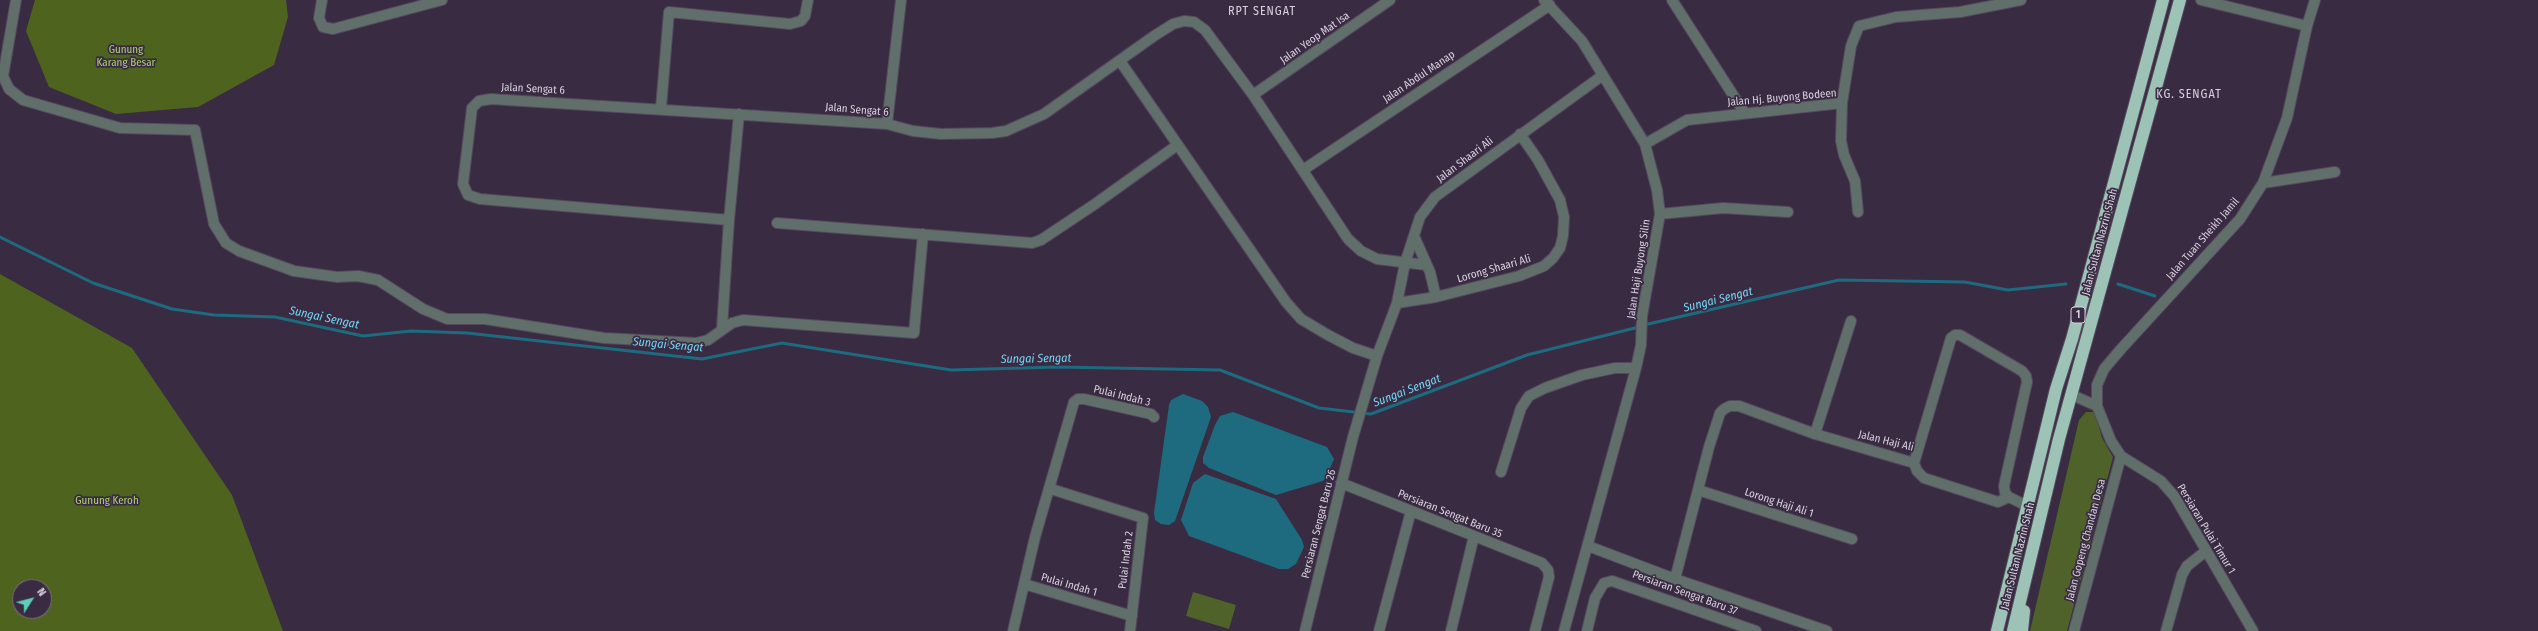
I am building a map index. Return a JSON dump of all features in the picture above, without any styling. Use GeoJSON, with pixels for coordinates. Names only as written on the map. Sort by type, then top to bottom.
{"type":"FeatureCollection","features":[{"type":"Feature","properties":{"kind":"highway","name":"Jalan Sultan Nazrin Shah"},"geometry":{"type":"LineString","coordinates":[[1997,631],[2042,442],[2072,339],[2164,0]]}},
{"type":"Feature","properties":{"kind":"highway","name":"Jalan Sultan Nazrin Shah"},"geometry":{"type":"LineString","coordinates":[[2013,631],[2072,395],[2180,0]]}},
{"type":"Feature","properties":{"kind":"highway"},"geometry":{"type":"LineString","coordinates":[[2042,442],[2048,434],[2058,403],[2072,395],[2068,370],[2073,350],[2072,339]]}},
{"type":"Feature","properties":{"kind":"highway"},"geometry":{"type":"LineString","coordinates":[[2006,631],[2011,614],[2024,588]]}},
{"type":"Feature","properties":{"kind":"highway"},"geometry":{"type":"LineString","coordinates":[[2022,631],[2025,604],[2024,588]]}},
{"type":"Feature","properties":{"kind":"street"},"geometry":{"type":"LineString","coordinates":[[16,0],[3,76],[9,89],[23,100],[120,128],[195,130],[214,224],[224,240],[239,251],[294,271],[337,277],[358,276],[378,280],[423,309],[447,318],[485,319],[604,338],[696,343],[708,340],[722,328],[743,320],[914,333],[923,234]]}},
{"type":"Feature","properties":{"kind":"street"},"geometry":{"type":"LineString","coordinates":[[322,0],[319,18],[324,27],[334,29],[442,0]]}},
{"type":"Feature","properties":{"kind":"street"},"geometry":{"type":"LineString","coordinates":[[661,108],[669,12],[790,24],[801,21],[805,16],[808,0]]}},
{"type":"Feature","properties":{"kind":"street"},"geometry":{"type":"LineString","coordinates":[[887,124],[901,0]]}},
{"type":"Feature","properties":{"kind":"street","name":"Jalan Yeop Mat Isa"},"geometry":{"type":"LineString","coordinates":[[1253,95],[1390,0]]}},
{"type":"Feature","properties":{"kind":"street"},"geometry":{"type":"LineString","coordinates":[[1672,0],[1744,112]]}},
{"type":"Feature","properties":{"kind":"street"},"geometry":{"type":"LineString","coordinates":[[1842,102],[1851,46],[1859,26],[1896,17],[1960,12],[2021,0]]}},
{"type":"Feature","properties":{"kind":"street"},"geometry":{"type":"LineString","coordinates":[[2201,0],[2306,26]]}},
{"type":"Feature","properties":{"kind":"street","name":"Jalan Tuan Sheikh Jamil"},"geometry":{"type":"LineString","coordinates":[[2097,406],[2097,385],[2104,369],[2240,219],[2263,183],[2287,118],[2306,26],[2315,0]]}},
{"type":"Feature","properties":{"kind":"street","name":"Jalan Haji Buyong Silin"},"geometry":{"type":"LineString","coordinates":[[1547,3],[1582,41],[1645,144],[1657,190],[1660,214],[1642,316],[1641,345],[1636,368],[1564,631]]}},
{"type":"Feature","properties":{"kind":"street","name":"Jalan Abdul Manap"},"geometry":{"type":"LineString","coordinates":[[1303,170],[1547,3]]}},
{"type":"Feature","properties":{"kind":"street","name":"Jalan Sengat 6"},"geometry":{"type":"LineString","coordinates":[[729,220],[480,199],[468,195],[463,184],[472,108],[479,101],[492,99],[661,108],[887,124],[913,131],[941,134],[969,135],[1006,131],[1044,114],[1173,24],[1184,21],[1199,24],[1253,95]]}},
{"type":"Feature","properties":{"kind":"street"},"geometry":{"type":"LineString","coordinates":[[1120,61],[1176,146],[1286,302],[1301,319],[1341,343],[1377,356]]}},
{"type":"Feature","properties":{"kind":"street","name":"Jalan Shaari Ali"},"geometry":{"type":"LineString","coordinates":[[1377,356],[1397,303],[1405,263],[1420,217],[1434,197],[1603,75]]}},
{"type":"Feature","properties":{"kind":"street"},"geometry":{"type":"LineString","coordinates":[[1253,95],[1343,233],[1354,246],[1377,259],[1426,265]]}},
{"type":"Feature","properties":{"kind":"street","name":"Jalan Hj. Buyong Bodeen"},"geometry":{"type":"LineString","coordinates":[[1645,144],[1687,120],[1744,112],[1842,102],[1841,141],[1844,155],[1855,181],[1858,212]]}},
{"type":"Feature","properties":{"kind":"street"},"geometry":{"type":"LineString","coordinates":[[722,328],[729,220],[739,114]]}},
{"type":"Feature","properties":{"kind":"street","name":"Lorong Shaari Ali"},"geometry":{"type":"LineString","coordinates":[[1397,303],[1436,297],[1533,272],[1544,266],[1560,248],[1563,236],[1564,217],[1560,200],[1538,160],[1520,134]]}},
{"type":"Feature","properties":{"kind":"street"},"geometry":{"type":"LineString","coordinates":[[777,223],[1032,243],[1041,240],[1176,146]]}},
{"type":"Feature","properties":{"kind":"street"},"geometry":{"type":"LineString","coordinates":[[2263,183],[2335,172]]}},
{"type":"Feature","properties":{"kind":"street"},"geometry":{"type":"LineString","coordinates":[[1660,214],[1722,208],[1788,212]]}},
{"type":"Feature","properties":{"kind":"street"},"geometry":{"type":"LineString","coordinates":[[1414,236],[1432,280],[1436,297]]}},
{"type":"Feature","properties":{"kind":"street"},"geometry":{"type":"LineString","coordinates":[[1815,434],[1851,321]]}},
{"type":"Feature","properties":{"kind":"street","name":"Jalan Haji Ali"},"geometry":{"type":"LineString","coordinates":[[1675,579],[1709,447],[1720,412],[1730,406],[1739,406],[1815,434],[1914,463],[1951,338],[1960,335],[2022,371],[2026,376],[2027,382],[2004,486],[2005,493],[2009,497]]}},
{"type":"Feature","properties":{"kind":"street","name":"Persiaran Sengat Baru 26"},"geometry":{"type":"LineString","coordinates":[[1305,631],[1341,483],[1377,356]]}},
{"type":"Feature","properties":{"kind":"street"},"geometry":{"type":"LineString","coordinates":[[1500,472],[1521,408],[1529,396],[1545,388],[1582,375],[1615,368],[1636,368]]}},
{"type":"Feature","properties":{"kind":"street"},"geometry":{"type":"LineString","coordinates":[[2072,395],[2097,406],[2109,436],[2121,456]]}},
{"type":"Feature","properties":{"kind":"street","name":"Pulai Indah 3"},"geometry":{"type":"LineString","coordinates":[[1050,489],[1074,402],[1078,399],[1084,399],[1151,414],[1154,417]]}},
{"type":"Feature","properties":{"kind":"street","name":"Persiaran Pulai Timur 1"},"geometry":{"type":"LineString","coordinates":[[2121,456],[2152,474],[2169,490],[2253,631]]}},
{"type":"Feature","properties":{"kind":"street","name":"Jalan Gopeng Chandan Desa"},"geometry":{"type":"LineString","coordinates":[[2074,631],[2121,456]]}},
{"type":"Feature","properties":{"kind":"street"},"geometry":{"type":"LineString","coordinates":[[1914,463],[1917,471],[1924,478],[1998,502],[2009,497],[2027,506]]}},
{"type":"Feature","properties":{"kind":"street","name":"Persiaran Sengat Baru 35"},"geometry":{"type":"LineString","coordinates":[[1341,483],[1542,564],[1548,570],[1550,577],[1535,631]]}},
{"type":"Feature","properties":{"kind":"street"},"geometry":{"type":"LineString","coordinates":[[1013,631],[1024,584],[1050,489]]}},
{"type":"Feature","properties":{"kind":"street","name":"Pulai Indah 2"},"geometry":{"type":"LineString","coordinates":[[1050,489],[1143,518],[1130,631]]}},
{"type":"Feature","properties":{"kind":"street","name":"Lorong Haji Ali 1"},"geometry":{"type":"LineString","coordinates":[[1698,490],[1852,539]]}},
{"type":"Feature","properties":{"kind":"street"},"geometry":{"type":"LineString","coordinates":[[1379,631],[1411,511]]}},
{"type":"Feature","properties":{"kind":"street"},"geometry":{"type":"LineString","coordinates":[[1451,631],[1474,536]]}},
{"type":"Feature","properties":{"kind":"street"},"geometry":{"type":"LineString","coordinates":[[1588,546],[1675,579],[1827,631]]}},
{"type":"Feature","properties":{"kind":"street"},"geometry":{"type":"LineString","coordinates":[[2166,631],[2182,576],[2187,566],[2206,552]]}},
{"type":"Feature","properties":{"kind":"street","name":"Persiaran Sengat Baru 37"},"geometry":{"type":"LineString","coordinates":[[1587,631],[1595,598],[1604,583],[1612,581],[1623,583],[1724,626],[1756,631]]}},
{"type":"Feature","properties":{"kind":"street","name":"Pulai Indah 1"},"geometry":{"type":"LineString","coordinates":[[1024,584],[1132,616]]}},
{"type":"Feature","properties":{"kind":"green space","name":"Gunung Karang Besar"},"geometry":{"type":"Polygon","coordinates":[[[35,0],[286,0],[288,17],[274,65],[198,107],[116,114],[49,87],[26,31],[35,0]]]}},
{"type":"Feature","properties":{"kind":"green space","name":"Gunung Keroh"},"geometry":{"type":"Polygon","coordinates":[[[0,274],[132,348],[232,495],[283,631],[0,631],[0,274]]]}},
{"type":"Feature","properties":{"kind":"green space"},"geometry":{"type":"Polygon","coordinates":[[[2086,412],[2095,412],[2102,438],[2113,457],[2067,631],[2030,631],[2079,420],[2086,412]]]}},
{"type":"Feature","properties":{"kind":"green space"},"geometry":{"type":"Polygon","coordinates":[[[1193,592],[1236,605],[1229,629],[1186,616],[1193,592]]]}},
{"type":"Feature","properties":{"kind":"water"},"geometry":{"type":"Polygon","coordinates":[[[1183,394],[1202,401],[1208,407],[1211,417],[1175,521],[1169,525],[1161,524],[1155,520],[1154,513],[1169,405],[1171,400],[1183,394]]]}},
{"type":"Feature","properties":{"kind":"water"},"geometry":{"type":"Polygon","coordinates":[[[1233,412],[1327,447],[1334,459],[1327,476],[1323,481],[1276,495],[1209,468],[1203,463],[1203,457],[1215,425],[1220,416],[1233,412]]]}},
{"type":"Feature","properties":{"kind":"water"},"geometry":{"type":"Polygon","coordinates":[[[1205,474],[1276,499],[1302,540],[1304,547],[1296,564],[1288,569],[1279,569],[1189,536],[1181,520],[1193,483],[1205,474]]]}},
{"type":"Feature","properties":{"kind":"waterway","name":"Sungai Sengat"},"geometry":{"type":"LineString","coordinates":[[0,237],[93,283],[172,309],[214,315],[275,317],[363,336],[411,331],[467,333],[702,359],[782,343],[951,370],[1058,367],[1220,370],[1319,408],[1371,414],[1527,355],[1639,327]]}},
{"type":"Feature","properties":{"kind":"waterway","name":"Sungai Sengat"},"geometry":{"type":"LineString","coordinates":[[1644,325],[1839,280],[1965,282],[2008,290],[2066,284]]}},
{"type":"Feature","properties":{"kind":"waterway","name":"Sungai Sengat"},"geometry":{"type":"LineString","coordinates":[[2118,284],[2155,296]]}},
{"type":"Feature","properties":{"kind":"district","name":"RPT SENGAT"},"geometry":{"type":"Point","coordinates":[1262,12]}},
{"type":"Feature","properties":{"kind":"district","name":"KG. SENGAT"},"geometry":{"type":"Point","coordinates":[2189,95]}}]}
